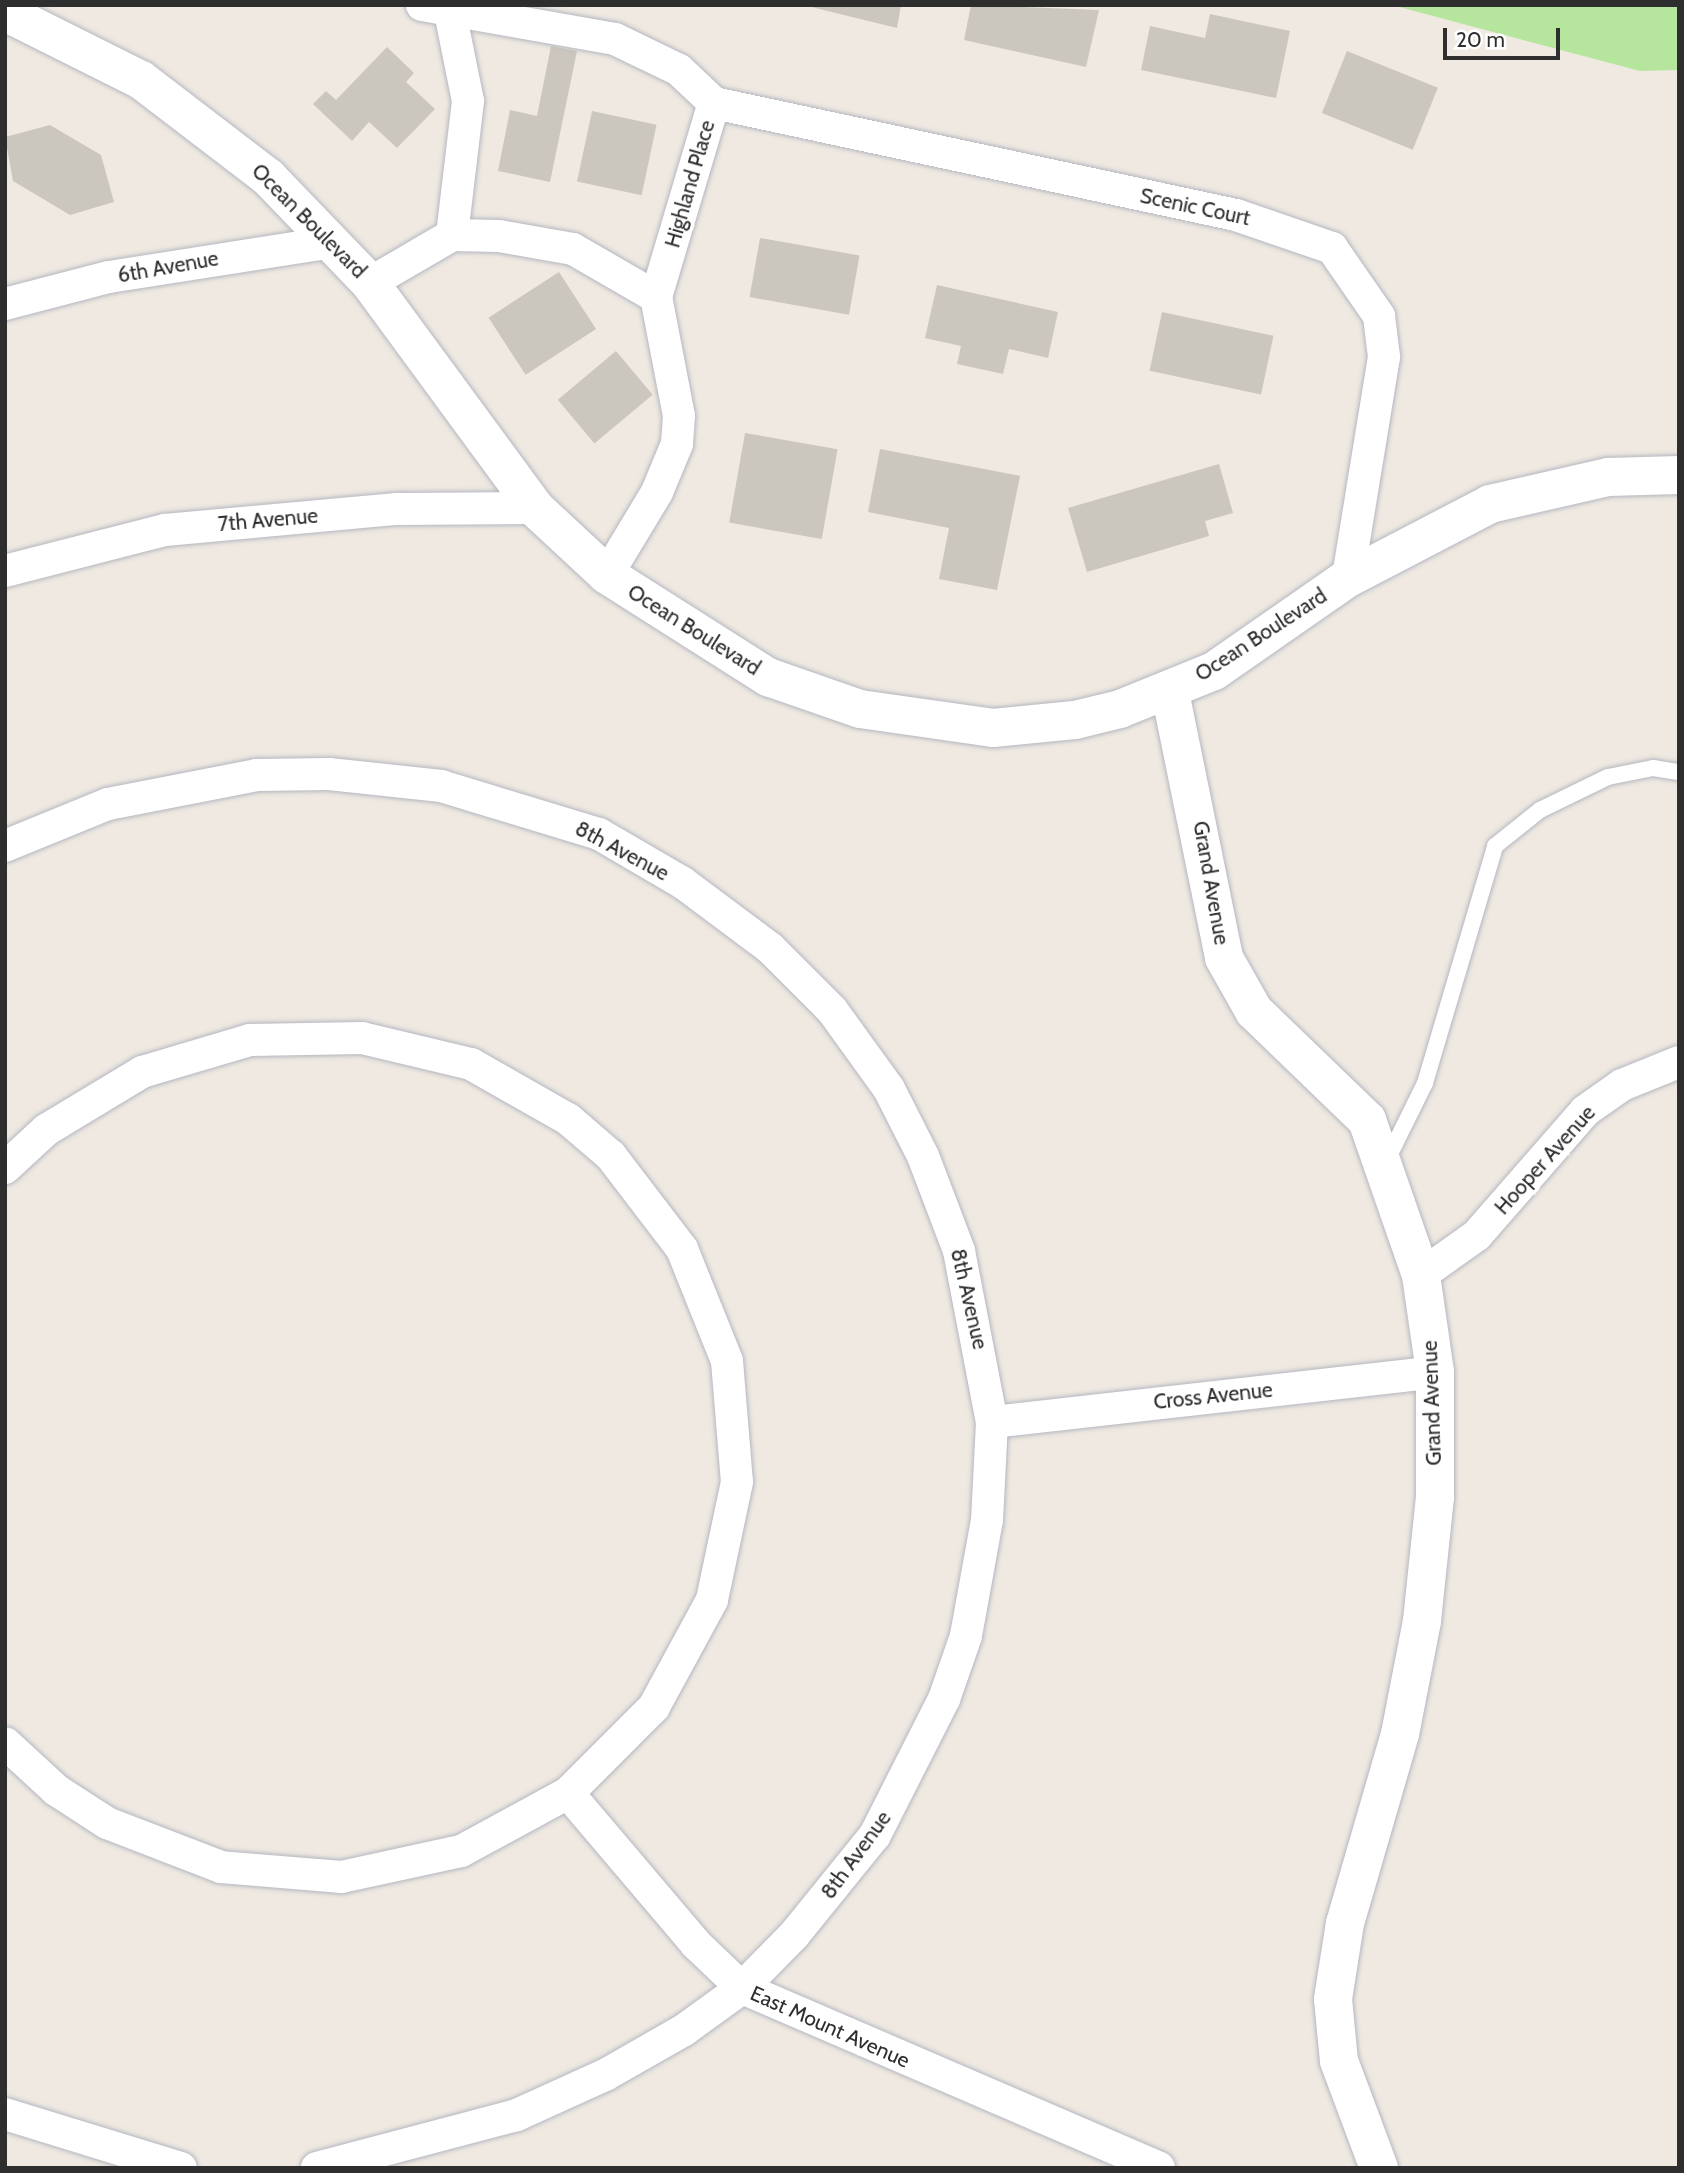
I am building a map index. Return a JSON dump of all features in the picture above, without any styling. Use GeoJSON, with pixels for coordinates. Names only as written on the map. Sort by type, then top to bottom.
{"type":"FeatureCollection","features":[{"type":"Feature","properties":{"kind":"street","name":"Highland Place"},"geometry":{"type":"LineString","coordinates":[[452,235],[468,101],[436,8],[615,39],[679,71],[713,103],[656,297],[679,416],[677,444],[666,475],[607,575]]}},
{"type":"Feature","properties":{"kind":"street","name":"Ocean Boulevard"},"geometry":{"type":"LineString","coordinates":[[12,20],[89,49],[186,109],[333,242],[370,283],[535,508],[607,575],[768,677],[903,719],[1035,726],[1170,692],[1214,671],[1348,578],[1436,528],[1533,491],[1608,477],[1679,475]]}},
{"type":"Feature","properties":{"kind":"street","name":"Scenic Court"},"geometry":{"type":"LineString","coordinates":[[713,103],[1236,215],[1332,248],[1379,316],[1384,358],[1348,578]]}},
{"type":"Feature","properties":{"kind":"street"},"geometry":{"type":"LineString","coordinates":[[370,283],[452,235],[543,240],[573,249],[656,297]]}},
{"type":"Feature","properties":{"kind":"street","name":"6th Avenue"},"geometry":{"type":"LineString","coordinates":[[5,304],[109,277],[333,242]]}},
{"type":"Feature","properties":{"kind":"street","name":"7th Avenue"},"geometry":{"type":"LineString","coordinates":[[5,571],[165,530],[397,509],[535,508]]}},
{"type":"Feature","properties":{"kind":"street","name":"Grand Avenue"},"geometry":{"type":"LineString","coordinates":[[1170,692],[1224,958],[1254,1011],[1367,1120],[1385,1164],[1421,1275],[1435,1372],[1435,1497],[1422,1621],[1400,1734],[1345,1923],[1333,1999],[1339,2061],[1379,2168]]}},
{"type":"Feature","properties":{"kind":"street","name":"8th Avenue"},"geometry":{"type":"LineString","coordinates":[[5,846],[108,804],[190,784],[329,774],[441,786],[519,807],[641,857],[770,948],[832,1010],[889,1089],[923,1156],[959,1251],[992,1422],[972,1611],[944,1699],[875,1835],[837,1886],[742,1988],[605,2076],[517,2115],[317,2168]]}},
{"type":"Feature","properties":{"kind":"street"},"geometry":{"type":"LineString","coordinates":[[5,1168],[46,1130],[142,1072],[239,1042],[306,1035],[417,1047],[471,1065],[568,1119],[634,1181],[682,1249],[709,1303],[727,1361],[737,1482],[725,1554],[687,1656],[614,1753],[568,1793],[495,1836],[402,1868],[281,1876],[197,1860],[107,1823],[56,1790],[5,1743]]}},
{"type":"Feature","properties":{"kind":"street","name":"Hooper Avenue"},"geometry":{"type":"LineString","coordinates":[[1421,1275],[1477,1236],[1586,1111],[1622,1085],[1679,1062]]}},
{"type":"Feature","properties":{"kind":"street","name":"Cross Avenue"},"geometry":{"type":"LineString","coordinates":[[992,1422],[1435,1372]]}},
{"type":"Feature","properties":{"kind":"street","name":"East Mount Avenue"},"geometry":{"type":"LineString","coordinates":[[568,1793],[695,1944],[742,1988],[1159,2168]]}},
{"type":"Feature","properties":{"kind":"street"},"geometry":{"type":"LineString","coordinates":[[5,2113],[181,2168]]}},
{"type":"Feature","properties":{"kind":"lane"},"geometry":{"type":"LineString","coordinates":[[1385,1164],[1425,1083],[1495,846],[1540,810],[1608,778],[1653,768],[1679,772]]}},
{"type":"Feature","properties":{"kind":"green space"},"geometry":{"type":"Polygon","coordinates":[[[1392,5],[1679,5],[1679,70],[1640,71],[1392,5]]]}},
{"type":"Feature","properties":{"kind":"building"},"geometry":{"type":"Polygon","coordinates":[[[803,5],[901,5],[897,28],[803,5]]]}},
{"type":"Feature","properties":{"kind":"building"},"geometry":{"type":"Polygon","coordinates":[[[971,5],[1099,10],[1086,67],[964,40],[971,5]]]}},
{"type":"Feature","properties":{"kind":"building"},"geometry":{"type":"Polygon","coordinates":[[[1210,14],[1290,31],[1276,98],[1141,70],[1150,26],[1205,38],[1210,14]]]}},
{"type":"Feature","properties":{"kind":"building"},"geometry":{"type":"Polygon","coordinates":[[[551,46],[577,51],[550,182],[498,171],[510,110],[537,116],[551,46]]]}},
{"type":"Feature","properties":{"kind":"building"},"geometry":{"type":"Polygon","coordinates":[[[387,47],[414,73],[406,82],[435,109],[397,148],[369,122],[352,141],[313,104],[326,91],[336,100],[387,47]]]}},
{"type":"Feature","properties":{"kind":"building"},"geometry":{"type":"Polygon","coordinates":[[[1347,51],[1438,88],[1413,150],[1322,113],[1347,51]]]}},
{"type":"Feature","properties":{"kind":"building"},"geometry":{"type":"Polygon","coordinates":[[[592,111],[657,125],[642,195],[577,181],[592,111]]]}},
{"type":"Feature","properties":{"kind":"building"},"geometry":{"type":"Polygon","coordinates":[[[50,125],[101,155],[114,202],[70,215],[13,181],[5,137],[50,125]]]}},
{"type":"Feature","properties":{"kind":"building"},"geometry":{"type":"Polygon","coordinates":[[[760,238],[859,256],[849,315],[750,297],[760,238]]]}},
{"type":"Feature","properties":{"kind":"building"},"geometry":{"type":"Polygon","coordinates":[[[559,272],[596,329],[526,375],[489,318],[559,272]]]}},
{"type":"Feature","properties":{"kind":"building"},"geometry":{"type":"Polygon","coordinates":[[[937,285],[1058,312],[1048,358],[1009,349],[1003,374],[957,364],[961,346],[925,338],[937,285]]]}},
{"type":"Feature","properties":{"kind":"building"},"geometry":{"type":"Polygon","coordinates":[[[1162,312],[1274,336],[1261,394],[1150,371],[1162,312]]]}},
{"type":"Feature","properties":{"kind":"building"},"geometry":{"type":"Polygon","coordinates":[[[616,351],[653,395],[594,444],[558,400],[616,351]]]}},
{"type":"Feature","properties":{"kind":"building"},"geometry":{"type":"Polygon","coordinates":[[[745,433],[838,449],[822,539],[729,523],[745,433]]]}},
{"type":"Feature","properties":{"kind":"building"},"geometry":{"type":"Polygon","coordinates":[[[880,449],[1020,476],[997,590],[939,579],[949,528],[868,512],[880,449]]]}},
{"type":"Feature","properties":{"kind":"building"},"geometry":{"type":"Polygon","coordinates":[[[1219,464],[1233,513],[1205,521],[1209,536],[1087,572],[1068,508],[1219,464]]]}}]}
